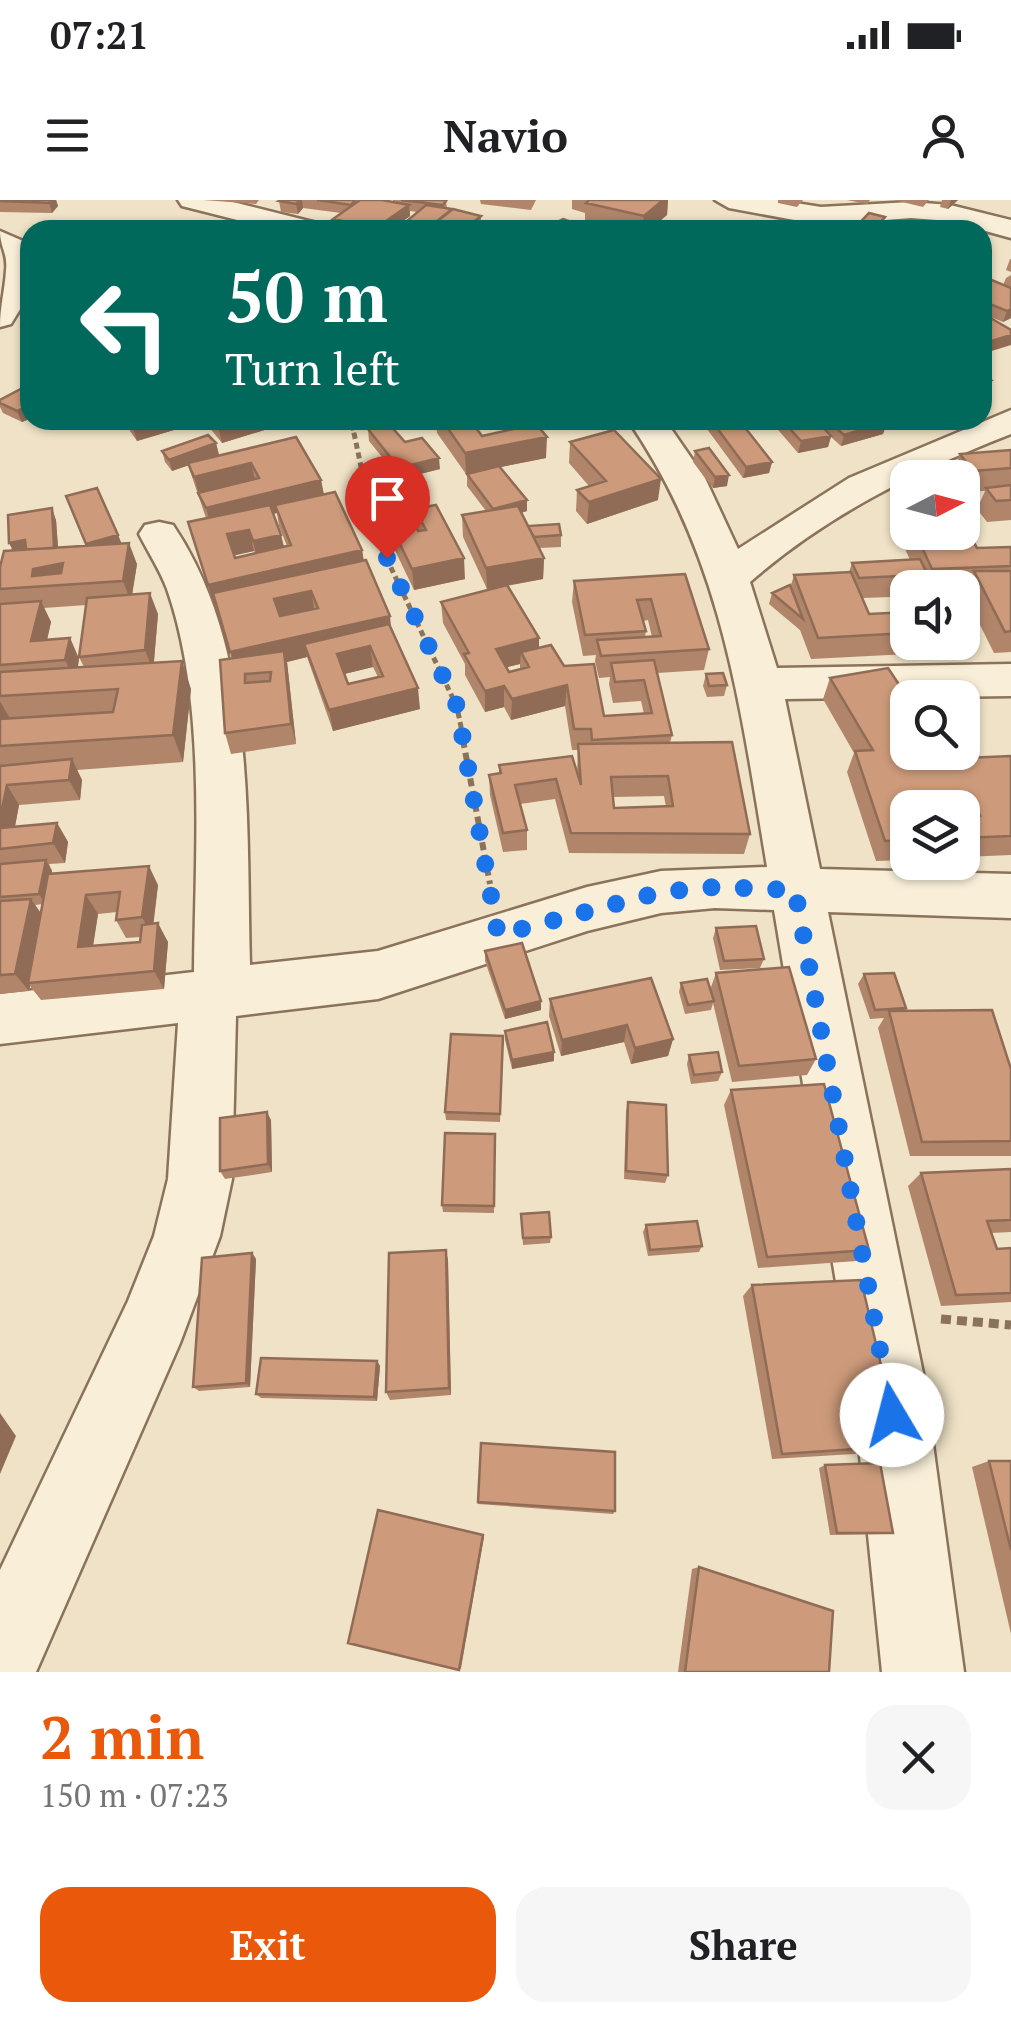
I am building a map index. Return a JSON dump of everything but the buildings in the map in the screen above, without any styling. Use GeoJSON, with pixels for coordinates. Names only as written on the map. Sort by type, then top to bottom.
{"type":"FeatureCollection","features":[{"type":"Feature","properties":{"kind":"street"},"geometry":{"type":"LineString","coordinates":[[192,200],[258,207],[289,220]]}},
{"type":"Feature","properties":{"kind":"street"},"geometry":{"type":"LineString","coordinates":[[729,200],[821,216],[911,210],[977,220]]}},
{"type":"Feature","properties":{"kind":"street"},"geometry":{"type":"LineString","coordinates":[[0,317],[20,283]]}},
{"type":"Feature","properties":{"kind":"street"},"geometry":{"type":"LineString","coordinates":[[652,430],[701,508],[729,578],[759,684],[888,1378],[923,1672]]}},
{"type":"Feature","properties":{"kind":"street"},"geometry":{"type":"LineString","coordinates":[[729,578],[773,538],[820,507],[920,456],[988,430]]}},
{"type":"Feature","properties":{"kind":"street"},"geometry":{"type":"LineString","coordinates":[[0,1660],[156,1319],[187,1236],[200,1179],[214,995],[219,796],[201,648],[189,592],[159,534]]}},
{"type":"Feature","properties":{"kind":"street"},"geometry":{"type":"LineString","coordinates":[[759,684],[1011,680]]}},
{"type":"Feature","properties":{"kind":"street"},"geometry":{"type":"LineString","coordinates":[[0,1019],[378,974],[498,935],[661,892],[715,887],[1011,896]]}},
{"type":"Feature","properties":{"kind":"path"},"geometry":{"type":"LineString","coordinates":[[353,430],[376,534],[457,706],[498,935]]}},
{"type":"Feature","properties":{"kind":"route"},"geometry":{"type":"LineString","coordinates":[[387,558],[457,706],[498,935],[661,892],[715,887],[795,890],[892,1415]]}}]}
